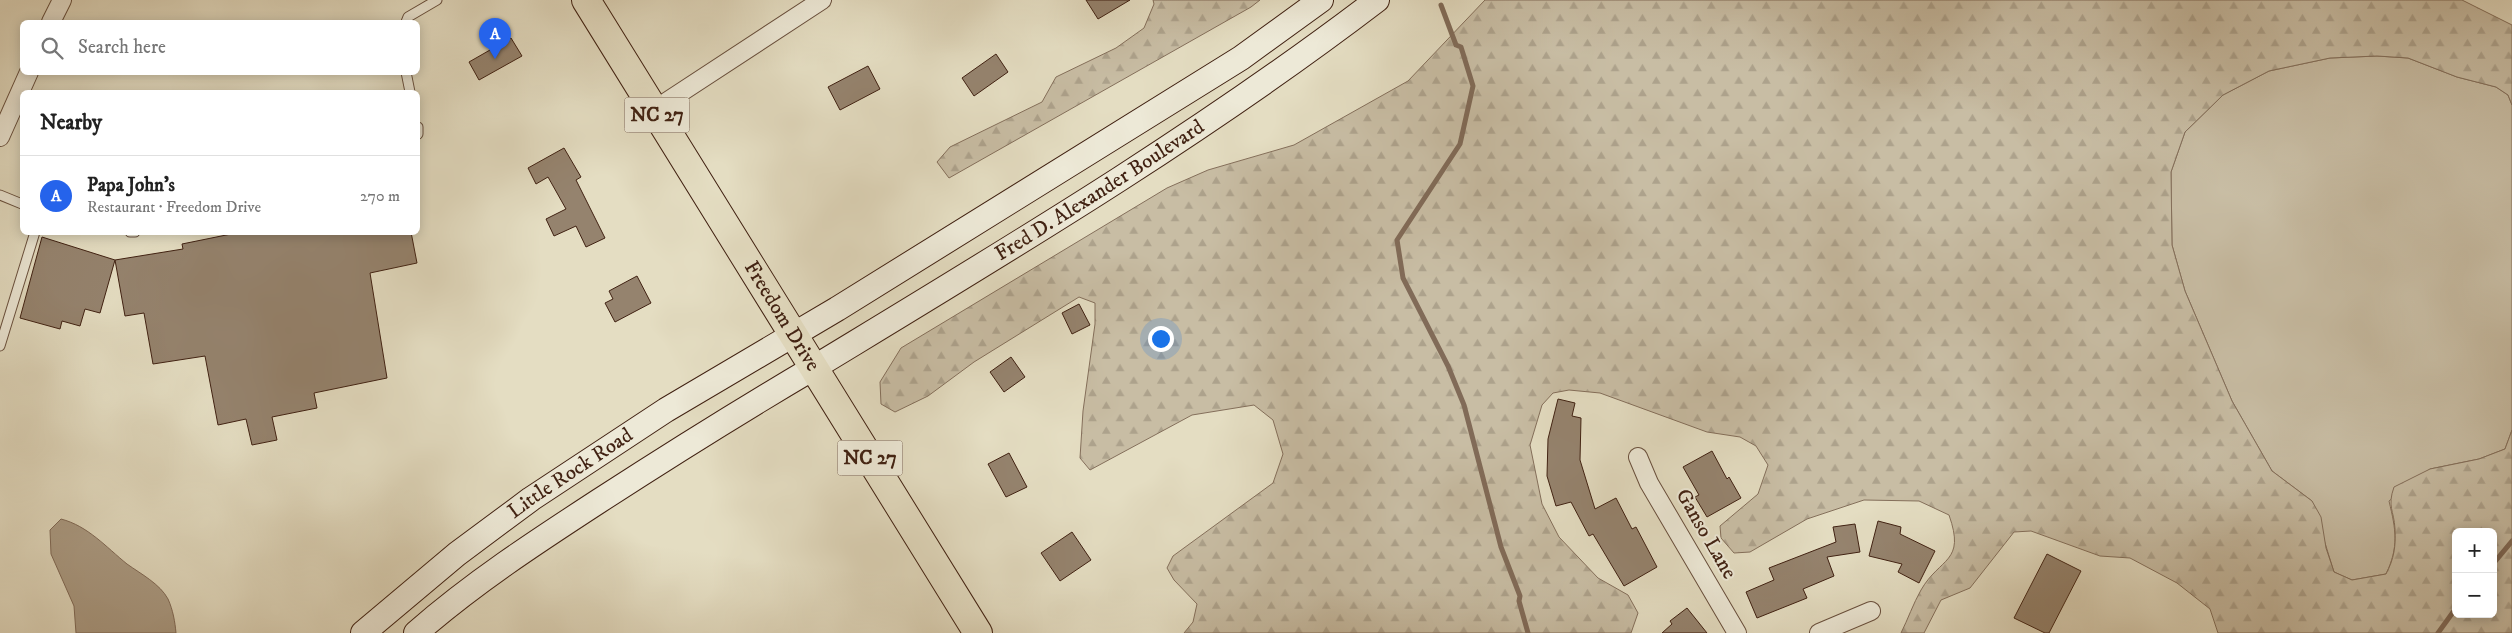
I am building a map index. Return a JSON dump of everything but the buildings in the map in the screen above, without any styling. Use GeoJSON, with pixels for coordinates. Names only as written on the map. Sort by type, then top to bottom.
{"type":"FeatureCollection","features":[{"type":"Feature","properties":{"kind":"main road","name":"Freedom Drive"},"geometry":{"type":"LineString","coordinates":[[586,0],[978,633]]}},
{"type":"Feature","properties":{"kind":"main road","name":"Fred D. Alexander Boulevard"},"geometry":{"type":"LineString","coordinates":[[793,334],[1233,63],[1321,0]]}},
{"type":"Feature","properties":{"kind":"main road","name":"Fred D. Alexander Boulevard"},"geometry":{"type":"LineString","coordinates":[[814,368],[1136,168],[1341,27],[1377,0]]}},
{"type":"Feature","properties":{"kind":"main road","name":"Little Rock Road"},"geometry":{"type":"LineString","coordinates":[[363,633],[450,560],[531,499],[666,410],[793,334]]}},
{"type":"Feature","properties":{"kind":"main road","name":"Little Rock Road"},"geometry":{"type":"LineString","coordinates":[[416,633],[480,580],[548,534],[814,368]]}},
{"type":"Feature","properties":{"kind":"street"},"geometry":{"type":"LineString","coordinates":[[52,20],[62,0]]}},
{"type":"Feature","properties":{"kind":"street"},"geometry":{"type":"LineString","coordinates":[[654,110],[822,0]]}},
{"type":"Feature","properties":{"kind":"street"},"geometry":{"type":"LineString","coordinates":[[21,90],[28,75]]}},
{"type":"Feature","properties":{"kind":"street"},"geometry":{"type":"LineString","coordinates":[[0,137],[20,92]]}},
{"type":"Feature","properties":{"kind":"street","name":"Ganso Lane"},"geometry":{"type":"LineString","coordinates":[[1638,457],[1650,483],[1737,633]]}},
{"type":"Feature","properties":{"kind":"street"},"geometry":{"type":"LineString","coordinates":[[1819,633],[1871,611]]}},
{"type":"Feature","properties":{"kind":"lane"},"geometry":{"type":"LineString","coordinates":[[407,20],[408,16],[437,0]]}},
{"type":"Feature","properties":{"kind":"lane"},"geometry":{"type":"LineString","coordinates":[[407,75],[410,90]]}},
{"type":"Feature","properties":{"kind":"lane"},"geometry":{"type":"LineString","coordinates":[[0,195],[20,203]]}},
{"type":"Feature","properties":{"kind":"lane"},"geometry":{"type":"LineString","coordinates":[[0,346],[34,235]]}},
{"type":"Feature","properties":{"kind":"green space"},"geometry":{"type":"Polygon","coordinates":[[[1153,0],[1260,0],[1251,7],[949,178],[937,162],[950,147],[1042,102],[1056,77],[1116,48],[1144,28],[1154,4],[1153,0]]]}},
{"type":"Feature","properties":{"kind":"green space"},"geometry":{"type":"Polygon","coordinates":[[[1485,0],[2462,0],[2512,25],[2512,105],[2508,95],[2496,87],[2457,77],[2408,58],[2377,56],[2330,58],[2269,71],[2223,95],[2185,132],[2171,172],[2172,245],[2185,291],[2232,401],[2272,471],[2312,501],[2321,517],[2326,548],[2334,572],[2352,580],[2386,574],[2393,558],[2395,547],[2395,529],[2391,504],[2394,487],[2430,469],[2479,459],[2505,449],[2512,430],[2512,633],[2218,633],[2210,609],[2177,583],[2130,558],[2100,556],[2031,531],[2014,532],[1970,588],[1941,600],[1924,633],[1901,633],[1921,590],[1928,579],[1949,558],[1953,551],[1953,531],[1949,515],[1919,501],[1864,500],[1807,519],[1750,552],[1734,553],[1721,538],[1720,526],[1758,494],[1768,465],[1756,446],[1740,437],[1707,432],[1600,393],[1569,390],[1553,393],[1542,405],[1530,445],[1542,504],[1559,537],[1598,578],[1628,595],[1638,613],[1631,633],[1184,633],[1193,622],[1197,604],[1174,580],[1167,568],[1173,556],[1273,483],[1283,454],[1273,420],[1254,405],[1192,415],[1090,470],[1080,458],[1083,411],[1095,324],[1095,303],[1079,297],[974,362],[928,396],[895,412],[881,404],[880,382],[901,348],[1167,188],[1208,170],[1294,145],[1408,81],[1485,0]]]}},
{"type":"Feature","properties":{"kind":"green space"},"geometry":{"type":"Polygon","coordinates":[[[2377,56],[2408,58],[2457,77],[2496,87],[2508,95],[2512,105],[2512,430],[2505,449],[2479,459],[2430,469],[2389,501],[2395,530],[2395,547],[2386,574],[2352,580],[2334,572],[2312,501],[2272,471],[2232,401],[2185,291],[2172,245],[2171,172],[2185,132],[2223,95],[2269,71],[2330,58],[2377,56]]]}},
{"type":"Feature","properties":{"kind":"shaded area"},"geometry":{"type":"Polygon","coordinates":[[[61,519],[71,522],[88,532],[160,589],[170,603],[176,633],[76,633],[74,606],[51,554],[50,530],[61,519]]]}},
{"type":"Feature","properties":{"kind":"waterway"},"geometry":{"type":"LineString","coordinates":[[1441,5],[1456,45],[1461,47],[1473,86],[1460,144],[1397,240],[1403,278],[1448,366],[1464,405],[1501,547],[1520,596],[1519,601],[1528,633]]}},
{"type":"Feature","properties":{"kind":"waterway"},"geometry":{"type":"LineString","coordinates":[[2497,559],[2512,541]]}},
{"type":"Feature","properties":{"kind":"waterway"},"geometry":{"type":"LineString","coordinates":[[2438,633],[2452,614]]}},
{"type":"Feature","properties":{"kind":"place","name":"Papa John's"},"geometry":{"type":"Point","coordinates":[495,59]}}]}
